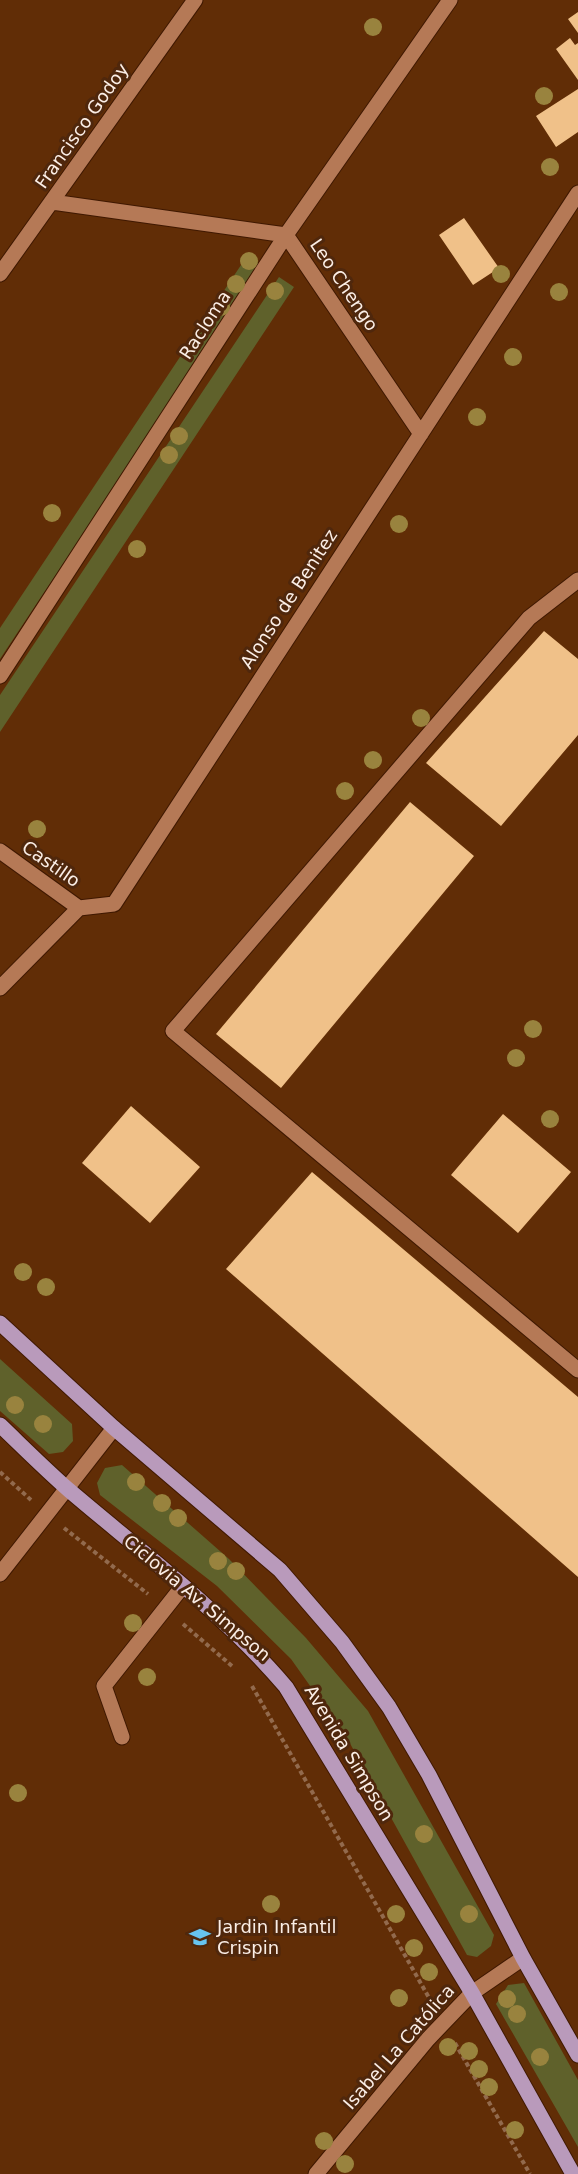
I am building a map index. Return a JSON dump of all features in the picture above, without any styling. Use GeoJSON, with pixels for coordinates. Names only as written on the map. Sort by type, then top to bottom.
{"type":"FeatureCollection","features":[{"type":"Feature","properties":{"kind":"main road"},"geometry":{"type":"LineString","coordinates":[[0,1323],[114,1428],[280,1570],[342,1642],[389,1707],[429,1775],[523,1958],[578,2055]]}},
{"type":"Feature","properties":{"kind":"main road","name":"Avenida Simpson"},"geometry":{"type":"LineString","coordinates":[[0,1425],[67,1488],[183,1586],[257,1653],[286,1688],[472,1992],[573,2174]]}},
{"type":"Feature","properties":{"kind":"street","name":"Francisco Godoy"},"geometry":{"type":"LineString","coordinates":[[0,274],[195,0]]}},
{"type":"Feature","properties":{"kind":"street","name":"Racloma"},"geometry":{"type":"LineString","coordinates":[[0,676],[286,235],[450,0]]}},
{"type":"Feature","properties":{"kind":"street","name":"Alonso de Benitez"},"geometry":{"type":"LineString","coordinates":[[79,908],[114,904],[578,193]]}},
{"type":"Feature","properties":{"kind":"street","name":"Leo Chengo"},"geometry":{"type":"LineString","coordinates":[[52,202],[286,235],[420,434]]}},
{"type":"Feature","properties":{"kind":"street"},"geometry":{"type":"LineString","coordinates":[[578,580],[529,618],[173,1031],[578,1370]]}},
{"type":"Feature","properties":{"kind":"street","name":"Castillo"},"geometry":{"type":"LineString","coordinates":[[0,851],[79,908]]}},
{"type":"Feature","properties":{"kind":"street"},"geometry":{"type":"LineString","coordinates":[[0,988],[79,908]]}},
{"type":"Feature","properties":{"kind":"street"},"geometry":{"type":"LineString","coordinates":[[0,1574],[114,1428]]}},
{"type":"Feature","properties":{"kind":"street"},"geometry":{"type":"LineString","coordinates":[[122,1737],[104,1686],[183,1586]]}},
{"type":"Feature","properties":{"kind":"street","name":"Isabel La Católica"},"geometry":{"type":"LineString","coordinates":[[316,2174],[443,2023],[472,1992],[523,1958]]}},
{"type":"Feature","properties":{"kind":"path"},"geometry":{"type":"LineString","coordinates":[[0,1472],[47,1515],[166,1609],[233,1667]]}},
{"type":"Feature","properties":{"kind":"path"},"geometry":{"type":"LineString","coordinates":[[249,1682],[530,2174]]}},
{"type":"Feature","properties":{"kind":"green space"},"geometry":{"type":"Polygon","coordinates":[[[247,256],[261,265],[0,659],[0,628],[247,256]]]}},
{"type":"Feature","properties":{"kind":"green space"},"geometry":{"type":"Polygon","coordinates":[[[279,277],[294,287],[0,732],[0,695],[279,277]]]}},
{"type":"Feature","properties":{"kind":"green space"},"geometry":{"type":"Polygon","coordinates":[[[0,1359],[72,1424],[73,1441],[63,1452],[49,1454],[0,1411],[0,1359]]]}},
{"type":"Feature","properties":{"kind":"green space"},"geometry":{"type":"Polygon","coordinates":[[[122,1465],[229,1559],[306,1638],[368,1711],[494,1935],[491,1946],[477,1957],[467,1955],[347,1738],[291,1659],[217,1586],[100,1495],[97,1483],[105,1468],[122,1465]]]}},
{"type":"Feature","properties":{"kind":"green space"},"geometry":{"type":"Polygon","coordinates":[[[524,1983],[578,2080],[578,2147],[496,2004],[508,1985],[524,1983]]]}},
{"type":"Feature","properties":{"kind":"building"},"geometry":{"type":"Polygon","coordinates":[[[578,12],[578,33],[568,19],[578,12]]]}},
{"type":"Feature","properties":{"kind":"building"},"geometry":{"type":"Polygon","coordinates":[[[570,38],[575,45],[578,43],[578,80],[556,49],[570,38]]]}},
{"type":"Feature","properties":{"kind":"building"},"geometry":{"type":"Polygon","coordinates":[[[578,89],[578,132],[556,147],[536,116],[578,89]]]}},
{"type":"Feature","properties":{"kind":"building"},"geometry":{"type":"Polygon","coordinates":[[[464,218],[499,268],[473,285],[439,235],[464,218]]]}},
{"type":"Feature","properties":{"kind":"building"},"geometry":{"type":"Polygon","coordinates":[[[544,631],[578,659],[578,735],[501,826],[426,763],[544,631]]]}},
{"type":"Feature","properties":{"kind":"building"},"geometry":{"type":"Polygon","coordinates":[[[410,802],[474,856],[281,1088],[216,1034],[410,802]]]}},
{"type":"Feature","properties":{"kind":"building"},"geometry":{"type":"Polygon","coordinates":[[[131,1106],[200,1167],[150,1223],[82,1163],[131,1106]]]}},
{"type":"Feature","properties":{"kind":"building"},"geometry":{"type":"Polygon","coordinates":[[[503,1114],[571,1172],[518,1233],[451,1175],[503,1114]]]}},
{"type":"Feature","properties":{"kind":"building"},"geometry":{"type":"Polygon","coordinates":[[[312,1172],[578,1397],[578,1577],[226,1269],[312,1172]]]}},
{"type":"Feature","properties":{"kind":"place","name":"Jardin Infantil Crispin"},"geometry":{"type":"Point","coordinates":[200,1937]}}]}
